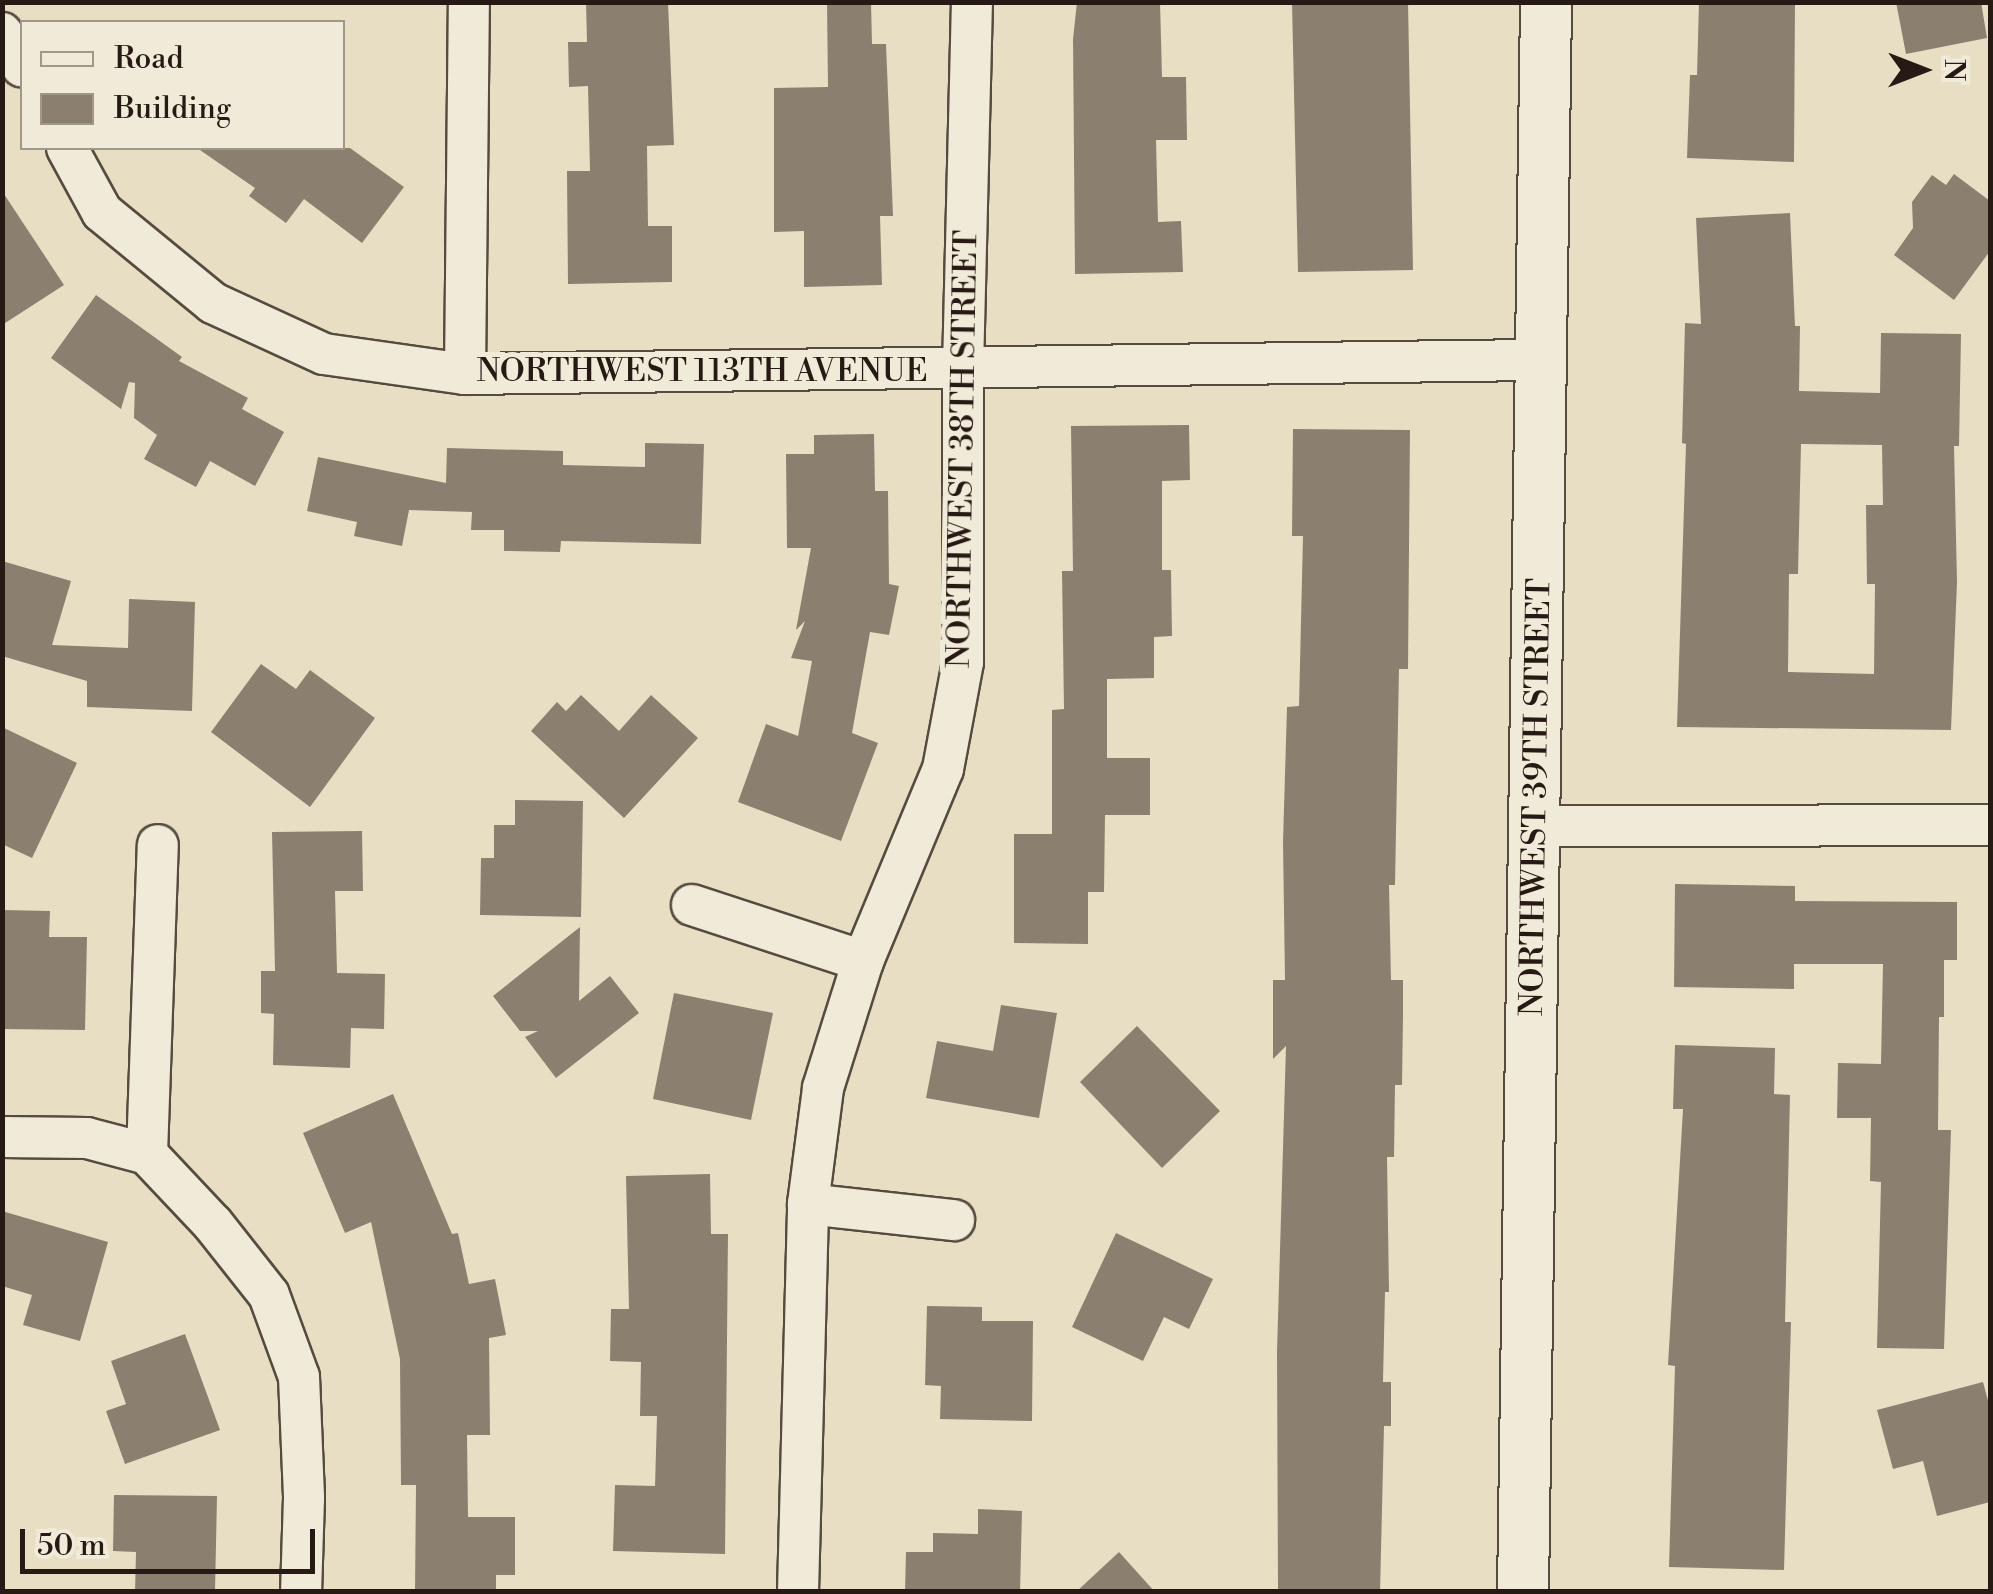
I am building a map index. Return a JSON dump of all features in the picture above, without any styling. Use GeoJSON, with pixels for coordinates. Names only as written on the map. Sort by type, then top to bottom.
{"type":"FeatureCollection","features":[{"type":"Feature","properties":{"kind":"street"},"geometry":{"type":"LineString","coordinates":[[465,374],[469,2]]}},
{"type":"Feature","properties":{"kind":"street","name":"NORTHWEST 38TH STREET"},"geometry":{"type":"LineString","coordinates":[[798,1592],[808,1204],[823,1088],[863,962],[943,769],[964,662],[964,369],[972,2]]}},
{"type":"Feature","properties":{"kind":"street","name":"NORTHWEST 39TH STREET"},"geometry":{"type":"LineString","coordinates":[[1523,1592],[1546,2]]}},
{"type":"Feature","properties":{"kind":"street"},"geometry":{"type":"LineString","coordinates":[[2,33],[20,63]]}},
{"type":"Feature","properties":{"kind":"street","name":"NORTHWEST 113TH AVENUE"},"geometry":{"type":"LineString","coordinates":[[68,150],[102,212],[213,303],[324,354],[465,374],[1541,360]]}},
{"type":"Feature","properties":{"kind":"street"},"geometry":{"type":"LineString","coordinates":[[1536,826],[1990,825]]}},
{"type":"Feature","properties":{"kind":"street"},"geometry":{"type":"LineString","coordinates":[[148,1154],[158,844]]}},
{"type":"Feature","properties":{"kind":"street"},"geometry":{"type":"LineString","coordinates":[[692,905],[863,962]]}},
{"type":"Feature","properties":{"kind":"street"},"geometry":{"type":"LineString","coordinates":[[2,1138],[87,1138],[148,1154],[213,1224],[268,1295],[298,1377],[304,1498],[300,1592]]}},
{"type":"Feature","properties":{"kind":"street"},"geometry":{"type":"LineString","coordinates":[[808,1204],[954,1220]]}},
{"type":"Feature","properties":{"kind":"building"},"geometry":{"type":"Polygon","coordinates":[[[586,2],[668,2],[674,145],[647,146],[648,226],[672,226],[672,282],[568,284],[567,171],[590,171],[588,86],[569,87],[568,42],[587,42],[586,2]]]}},
{"type":"Feature","properties":{"kind":"building"},"geometry":{"type":"Polygon","coordinates":[[[827,2],[871,2],[872,44],[886,44],[893,216],[880,216],[882,285],[804,287],[804,231],[774,232],[774,88],[828,87],[827,2]]]}},
{"type":"Feature","properties":{"kind":"building"},"geometry":{"type":"Polygon","coordinates":[[[1077,2],[1160,2],[1162,77],[1186,77],[1187,140],[1156,140],[1158,222],[1181,221],[1183,272],[1075,274],[1073,39],[1077,2]]]}},
{"type":"Feature","properties":{"kind":"building"},"geometry":{"type":"Polygon","coordinates":[[[1292,2],[1408,2],[1413,270],[1298,272],[1292,2]]]}},
{"type":"Feature","properties":{"kind":"building"},"geometry":{"type":"Polygon","coordinates":[[[1699,2],[1795,2],[1794,162],[1687,158],[1690,75],[1697,75],[1699,2]]]}},
{"type":"Feature","properties":{"kind":"building"},"geometry":{"type":"Polygon","coordinates":[[[1896,2],[1981,2],[1987,38],[1906,54],[1896,2]]]}},
{"type":"Feature","properties":{"kind":"building"},"geometry":{"type":"Polygon","coordinates":[[[350,148],[404,187],[362,243],[304,199],[286,223],[249,196],[255,188],[200,150],[350,148]]]}},
{"type":"Feature","properties":{"kind":"building"},"geometry":{"type":"Polygon","coordinates":[[[1954,174],[1990,201],[1990,251],[1954,300],[1894,255],[1913,228],[1912,202],[1932,175],[1946,185],[1954,174]]]}},
{"type":"Feature","properties":{"kind":"building"},"geometry":{"type":"Polygon","coordinates":[[[2,191],[64,285],[2,325],[2,191]]]}},
{"type":"Feature","properties":{"kind":"building"},"geometry":{"type":"Polygon","coordinates":[[[1790,213],[1795,326],[1800,326],[1799,391],[1880,393],[1881,333],[1961,334],[1959,446],[1954,446],[1957,582],[1951,730],[1677,727],[1686,444],[1682,443],[1685,323],[1701,324],[1696,218],[1790,213]],[[1801,444],[1798,574],[1789,574],[1788,672],[1874,674],[1875,584],[1867,584],[1866,505],[1883,505],[1882,445],[1801,444]]]}},
{"type":"Feature","properties":{"kind":"building"},"geometry":{"type":"Polygon","coordinates":[[[96,295],[182,357],[179,361],[248,398],[242,409],[284,432],[255,486],[210,461],[196,487],[144,459],[157,435],[134,418],[135,383],[129,382],[121,409],[51,358],[96,295]]]}},
{"type":"Feature","properties":{"kind":"building"},"geometry":{"type":"Polygon","coordinates":[[[1189,425],[1190,480],[1162,481],[1162,570],[1171,570],[1172,636],[1154,637],[1154,678],[1107,679],[1107,758],[1150,758],[1150,815],[1105,815],[1104,892],[1088,892],[1088,944],[1014,943],[1014,834],[1052,834],[1052,710],[1064,709],[1062,571],[1073,571],[1071,426],[1189,425]]]}},
{"type":"Feature","properties":{"kind":"building"},"geometry":{"type":"Polygon","coordinates":[[[1293,429],[1410,430],[1408,669],[1399,669],[1395,885],[1389,885],[1391,980],[1403,980],[1403,1017],[1402,1085],[1395,1085],[1394,1157],[1387,1157],[1389,1292],[1385,1292],[1383,1382],[1391,1382],[1391,1426],[1384,1426],[1380,1592],[1278,1592],[1277,1352],[1286,1046],[1273,1059],[1273,980],[1285,980],[1283,842],[1287,707],[1299,706],[1303,536],[1292,536],[1293,429]]]}},
{"type":"Feature","properties":{"kind":"building"},"geometry":{"type":"Polygon","coordinates":[[[874,434],[875,491],[888,491],[889,584],[899,586],[889,635],[870,632],[852,733],[878,743],[841,841],[738,802],[766,724],[798,736],[812,661],[791,658],[805,621],[796,630],[811,548],[787,548],[786,454],[814,454],[814,435],[874,434]]]}},
{"type":"Feature","properties":{"kind":"building"},"geometry":{"type":"Polygon","coordinates":[[[645,443],[704,444],[701,544],[561,541],[560,552],[504,551],[504,530],[471,530],[472,512],[409,510],[402,546],[354,536],[357,522],[307,511],[318,457],[446,483],[447,448],[563,451],[563,465],[645,467],[645,443]]]}},
{"type":"Feature","properties":{"kind":"building"},"geometry":{"type":"Polygon","coordinates":[[[2,561],[71,581],[52,645],[128,648],[129,599],[195,602],[192,711],[87,707],[87,681],[2,656],[2,561]]]}},
{"type":"Feature","properties":{"kind":"building"},"geometry":{"type":"Polygon","coordinates":[[[261,664],[296,689],[310,670],[375,718],[310,807],[211,732],[261,664]]]}},
{"type":"Feature","properties":{"kind":"building"},"geometry":{"type":"Polygon","coordinates":[[[581,695],[619,731],[651,695],[698,738],[624,818],[531,731],[557,702],[566,711],[581,695]]]}},
{"type":"Feature","properties":{"kind":"building"},"geometry":{"type":"Polygon","coordinates":[[[2,727],[77,763],[32,858],[2,844],[2,727]]]}},
{"type":"Feature","properties":{"kind":"building"},"geometry":{"type":"Polygon","coordinates":[[[515,800],[583,801],[581,917],[480,915],[481,858],[494,858],[494,825],[515,825],[515,800]]]}},
{"type":"Feature","properties":{"kind":"building"},"geometry":{"type":"Polygon","coordinates":[[[362,831],[363,891],[335,891],[337,973],[385,974],[384,1029],[351,1028],[350,1068],[273,1065],[274,1014],[261,1013],[261,971],[275,971],[272,832],[362,831]]]}},
{"type":"Feature","properties":{"kind":"building"},"geometry":{"type":"Polygon","coordinates":[[[1675,884],[1795,886],[1795,901],[1957,902],[1957,960],[1944,960],[1944,1017],[1939,1017],[1938,1130],[1951,1130],[1944,1349],[1877,1348],[1881,1182],[1870,1181],[1871,1118],[1837,1118],[1838,1063],[1881,1064],[1883,964],[1794,964],[1794,989],[1674,987],[1675,884]]]}},
{"type":"Feature","properties":{"kind":"building"},"geometry":{"type":"Polygon","coordinates":[[[2,910],[50,911],[49,937],[87,937],[85,1030],[2,1029],[2,910]]]}},
{"type":"Feature","properties":{"kind":"building"},"geometry":{"type":"Polygon","coordinates":[[[580,927],[579,1001],[610,976],[639,1013],[556,1078],[525,1037],[538,1031],[520,1031],[493,996],[580,927]]]}},
{"type":"Feature","properties":{"kind":"building"},"geometry":{"type":"Polygon","coordinates":[[[674,993],[773,1013],[751,1120],[653,1099],[674,993]]]}},
{"type":"Feature","properties":{"kind":"building"},"geometry":{"type":"Polygon","coordinates":[[[1001,1005],[1057,1013],[1039,1118],[926,1098],[937,1041],[993,1051],[1001,1005]]]}},
{"type":"Feature","properties":{"kind":"building"},"geometry":{"type":"Polygon","coordinates":[[[1137,1026],[1220,1111],[1162,1168],[1080,1082],[1137,1026]]]}},
{"type":"Feature","properties":{"kind":"building"},"geometry":{"type":"Polygon","coordinates":[[[1675,1045],[1775,1048],[1774,1094],[1790,1095],[1785,1322],[1791,1322],[1784,1570],[1669,1567],[1675,1366],[1668,1365],[1683,1109],[1673,1109],[1675,1045]]]}},
{"type":"Feature","properties":{"kind":"building"},"geometry":{"type":"Polygon","coordinates":[[[393,1094],[452,1234],[458,1233],[469,1284],[495,1279],[506,1335],[489,1338],[490,1435],[467,1435],[468,1517],[515,1517],[515,1575],[496,1575],[496,1592],[415,1592],[416,1485],[401,1485],[400,1359],[371,1222],[345,1233],[303,1133],[393,1094]]]}},
{"type":"Feature","properties":{"kind":"building"},"geometry":{"type":"Polygon","coordinates":[[[710,1174],[711,1234],[728,1234],[725,1554],[613,1551],[615,1485],[655,1486],[657,1416],[640,1416],[641,1362],[610,1361],[611,1309],[629,1309],[626,1176],[710,1174]]]}},
{"type":"Feature","properties":{"kind":"building"},"geometry":{"type":"Polygon","coordinates":[[[2,1211],[108,1242],[80,1341],[23,1325],[32,1295],[2,1286],[2,1211]]]}},
{"type":"Feature","properties":{"kind":"building"},"geometry":{"type":"Polygon","coordinates":[[[1116,1233],[1213,1279],[1189,1329],[1164,1317],[1143,1361],[1072,1327],[1116,1233]]]}},
{"type":"Feature","properties":{"kind":"building"},"geometry":{"type":"Polygon","coordinates":[[[927,1306],[982,1307],[982,1321],[1033,1321],[1032,1421],[940,1419],[941,1386],[925,1385],[927,1306]]]}},
{"type":"Feature","properties":{"kind":"building"},"geometry":{"type":"Polygon","coordinates":[[[185,1334],[220,1430],[125,1464],[106,1411],[126,1404],[111,1361],[185,1334]]]}},
{"type":"Feature","properties":{"kind":"building"},"geometry":{"type":"Polygon","coordinates":[[[1983,1382],[1990,1408],[1990,1502],[1937,1516],[1923,1461],[1893,1469],[1877,1410],[1983,1382]]]}},
{"type":"Feature","properties":{"kind":"building"},"geometry":{"type":"Polygon","coordinates":[[[114,1495],[217,1496],[215,1592],[135,1592],[136,1552],[113,1551],[114,1495]]]}},
{"type":"Feature","properties":{"kind":"building"},"geometry":{"type":"Polygon","coordinates":[[[978,1509],[1022,1511],[1020,1592],[905,1592],[906,1552],[933,1552],[933,1533],[978,1534],[978,1509]]]}},
{"type":"Feature","properties":{"kind":"building"},"geometry":{"type":"Polygon","coordinates":[[[1119,1552],[1155,1592],[1076,1592],[1119,1552]]]}}]}
